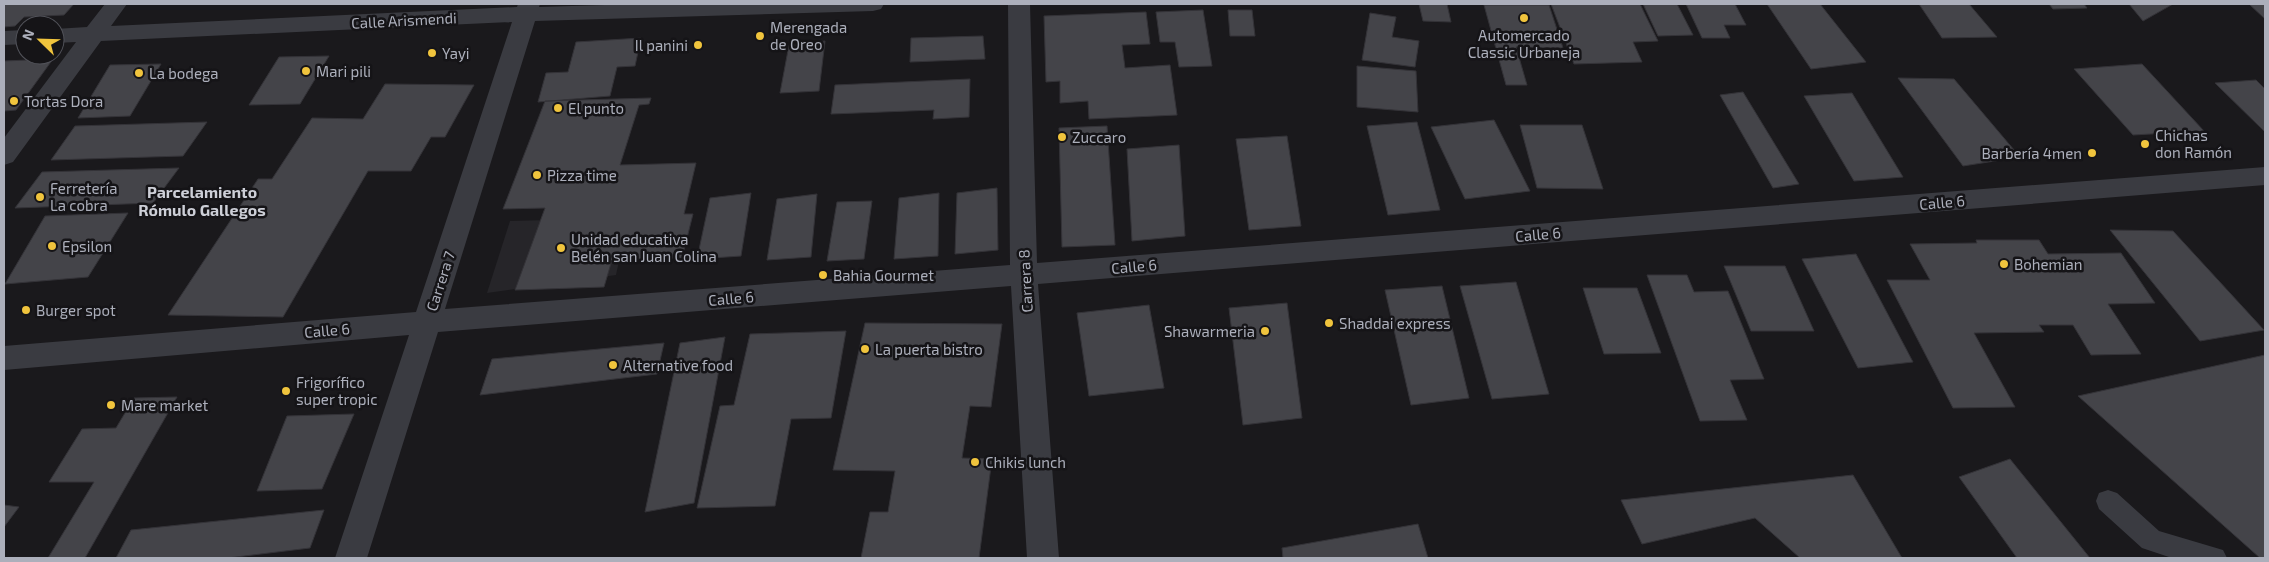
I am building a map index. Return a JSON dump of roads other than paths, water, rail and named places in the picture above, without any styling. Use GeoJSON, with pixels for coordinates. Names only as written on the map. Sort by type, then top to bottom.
{"type":"FeatureCollection","features":[{"type":"Feature","properties":{"kind":"street"},"geometry":{"type":"LineString","coordinates":[[4,156],[116,4]]}},
{"type":"Feature","properties":{"kind":"street","name":"Calle Arismendi"},"geometry":{"type":"LineString","coordinates":[[65,35],[528,9],[873,4]]}},
{"type":"Feature","properties":{"kind":"street","name":"Carrera 8"},"geometry":{"type":"LineString","coordinates":[[1019,4],[1024,274],[1042,558]]}},
{"type":"Feature","properties":{"kind":"street","name":"Carrera 7"},"geometry":{"type":"LineString","coordinates":[[351,558],[528,9]]}},
{"type":"Feature","properties":{"kind":"street","name":"Calle 6"},"geometry":{"type":"LineString","coordinates":[[4,358],[426,322],[2265,176]]}},
{"type":"Feature","properties":{"kind":"lane"},"geometry":{"type":"LineString","coordinates":[[2108,500],[2151,540],[2214,558]]}},
{"type":"Feature","properties":{"kind":"place","name":"Automercado Classic Urbaneja"},"geometry":{"type":"Point","coordinates":[1524,18]}},
{"type":"Feature","properties":{"kind":"place","name":"Merengada de Oreo"},"geometry":{"type":"Point","coordinates":[760,36]}},
{"type":"Feature","properties":{"kind":"place","name":"Il panini"},"geometry":{"type":"Point","coordinates":[698,45]}},
{"type":"Feature","properties":{"kind":"place","name":"Yayi"},"geometry":{"type":"Point","coordinates":[432,53]}},
{"type":"Feature","properties":{"kind":"place","name":"Mari pili"},"geometry":{"type":"Point","coordinates":[306,71]}},
{"type":"Feature","properties":{"kind":"place","name":"La bodega"},"geometry":{"type":"Point","coordinates":[139,73]}},
{"type":"Feature","properties":{"kind":"place","name":"Tortas Dora"},"geometry":{"type":"Point","coordinates":[14,101]}},
{"type":"Feature","properties":{"kind":"place","name":"El punto"},"geometry":{"type":"Point","coordinates":[558,108]}},
{"type":"Feature","properties":{"kind":"place","name":"Zuccaro"},"geometry":{"type":"Point","coordinates":[1062,137]}},
{"type":"Feature","properties":{"kind":"place","name":"Chichas don Ramón"},"geometry":{"type":"Point","coordinates":[2145,144]}},
{"type":"Feature","properties":{"kind":"place","name":"Barbería 4men"},"geometry":{"type":"Point","coordinates":[2092,153]}},
{"type":"Feature","properties":{"kind":"place","name":"Pizza time"},"geometry":{"type":"Point","coordinates":[537,175]}},
{"type":"Feature","properties":{"kind":"place","name":"Ferretería La cobra"},"geometry":{"type":"Point","coordinates":[40,197]}},
{"type":"Feature","properties":{"kind":"place","name":"Epsilon"},"geometry":{"type":"Point","coordinates":[52,246]}},
{"type":"Feature","properties":{"kind":"place","name":"Unidad educativa Belén san Juan Colina"},"geometry":{"type":"Point","coordinates":[561,248]}},
{"type":"Feature","properties":{"kind":"place","name":"Bohemian"},"geometry":{"type":"Point","coordinates":[2004,264]}},
{"type":"Feature","properties":{"kind":"place","name":"Bahia Gourmet"},"geometry":{"type":"Point","coordinates":[823,275]}},
{"type":"Feature","properties":{"kind":"place","name":"Burger spot"},"geometry":{"type":"Point","coordinates":[26,310]}},
{"type":"Feature","properties":{"kind":"place","name":"Shaddai express"},"geometry":{"type":"Point","coordinates":[1329,323]}},
{"type":"Feature","properties":{"kind":"place","name":"Shawarmeria"},"geometry":{"type":"Point","coordinates":[1265,331]}},
{"type":"Feature","properties":{"kind":"place","name":"La puerta bistro"},"geometry":{"type":"Point","coordinates":[865,349]}},
{"type":"Feature","properties":{"kind":"place","name":"Alternative food"},"geometry":{"type":"Point","coordinates":[613,365]}},
{"type":"Feature","properties":{"kind":"place","name":"Frigorífico super tropic"},"geometry":{"type":"Point","coordinates":[286,391]}},
{"type":"Feature","properties":{"kind":"place","name":"Mare market"},"geometry":{"type":"Point","coordinates":[111,405]}},
{"type":"Feature","properties":{"kind":"place","name":"Chikis lunch"},"geometry":{"type":"Point","coordinates":[975,462]}},
{"type":"Feature","properties":{"kind":"district","name":"Parcelamiento Rómulo Gallegos"},"geometry":{"type":"Point","coordinates":[202,200]}}]}
